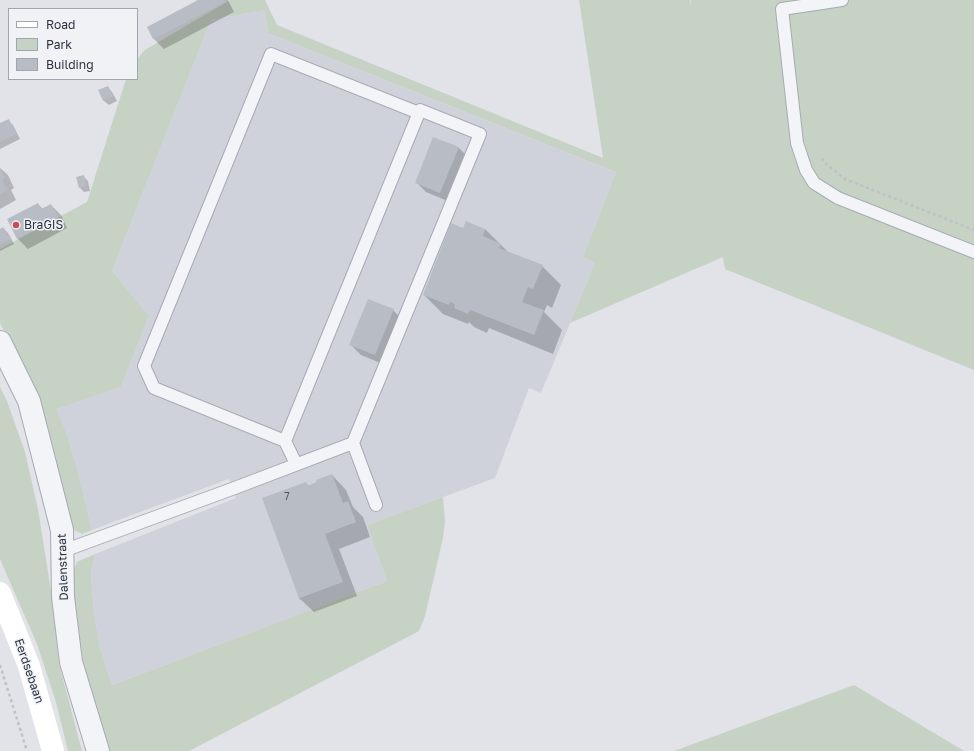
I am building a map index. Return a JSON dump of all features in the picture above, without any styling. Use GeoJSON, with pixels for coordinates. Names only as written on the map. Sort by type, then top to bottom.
{"type":"FeatureCollection","features":[{"type":"Feature","properties":{"kind":"main road","name":"Eerdsebaan"},"geometry":{"type":"LineString","coordinates":[[0,593],[29,666],[54,751]]}},
{"type":"Feature","properties":{"kind":"street","name":"Dalenstraat"},"geometry":{"type":"LineString","coordinates":[[0,342],[29,401],[62,530],[63,598],[71,662],[98,751]]}},
{"type":"Feature","properties":{"kind":"lane"},"geometry":{"type":"LineString","coordinates":[[842,0],[782,9],[797,143],[806,170],[814,183],[838,198],[974,252]]}},
{"type":"Feature","properties":{"kind":"lane"},"geometry":{"type":"LineString","coordinates":[[296,464],[285,441],[154,388],[144,366],[271,54],[419,113]]}},
{"type":"Feature","properties":{"kind":"lane"},"geometry":{"type":"LineString","coordinates":[[285,441],[420,110],[480,134],[353,443],[376,505]]}},
{"type":"Feature","properties":{"kind":"lane"},"geometry":{"type":"LineString","coordinates":[[63,551],[353,443]]}},
{"type":"Feature","properties":{"kind":"path"},"geometry":{"type":"LineString","coordinates":[[822,156],[824,162],[845,179],[974,230]]}},
{"type":"Feature","properties":{"kind":"path"},"geometry":{"type":"LineString","coordinates":[[0,665],[27,751]]}},
{"type":"Feature","properties":{"kind":"shaded area"},"geometry":{"type":"Polygon","coordinates":[[[265,10],[268,33],[616,172],[583,257],[595,263],[541,393],[529,388],[495,478],[367,525],[387,581],[112,685],[100,647],[94,614],[91,573],[95,554],[236,498],[229,479],[92,530],[76,464],[66,432],[55,409],[121,387],[149,316],[112,271],[211,20],[265,10]]]}},
{"type":"Feature","properties":{"kind":"green space"},"geometry":{"type":"Polygon","coordinates":[[[230,0],[265,0],[277,25],[603,158],[579,0],[690,0],[691,5],[691,0],[974,0],[974,370],[725,269],[723,257],[570,323],[595,263],[583,257],[616,172],[268,33],[265,10],[211,20],[112,271],[149,316],[121,387],[56,409],[66,432],[76,464],[92,530],[82,534],[70,528],[50,435],[29,381],[0,323],[0,249],[87,202],[126,80],[138,80],[138,58],[145,50],[230,0]]]}},
{"type":"Feature","properties":{"kind":"green space"},"geometry":{"type":"Polygon","coordinates":[[[0,387],[7,401],[25,452],[38,509],[51,591],[59,664],[82,751],[68,751],[56,702],[37,644],[0,559],[0,387]]]}},
{"type":"Feature","properties":{"kind":"green space"},"geometry":{"type":"Polygon","coordinates":[[[443,497],[445,522],[443,538],[425,616],[419,631],[189,751],[110,751],[89,691],[77,629],[71,577],[77,562],[95,554],[91,573],[94,614],[100,647],[112,685],[387,581],[367,525],[443,497]]]}},
{"type":"Feature","properties":{"kind":"green space"},"geometry":{"type":"Polygon","coordinates":[[[854,685],[964,751],[674,751],[854,685]]]}},
{"type":"Feature","properties":{"kind":"building"},"geometry":{"type":"Polygon","coordinates":[[[198,0],[224,0],[225,2],[153,39],[147,27],[198,0]]]}},
{"type":"Feature","properties":{"kind":"building"},"geometry":{"type":"Polygon","coordinates":[[[108,86],[113,96],[103,101],[98,90],[108,86]]]}},
{"type":"Feature","properties":{"kind":"building"},"geometry":{"type":"Polygon","coordinates":[[[9,119],[16,134],[0,142],[0,123],[9,119]]]}},
{"type":"Feature","properties":{"kind":"building"},"geometry":{"type":"Polygon","coordinates":[[[433,137],[459,147],[440,193],[415,183],[433,137]]]}},
{"type":"Feature","properties":{"kind":"building"},"geometry":{"type":"Polygon","coordinates":[[[0,168],[5,178],[2,180],[7,190],[0,194],[0,168]]]}},
{"type":"Feature","properties":{"kind":"building"},"geometry":{"type":"Polygon","coordinates":[[[84,175],[86,186],[79,188],[76,177],[84,175]]]}},
{"type":"Feature","properties":{"kind":"building"},"geometry":{"type":"Polygon","coordinates":[[[38,203],[41,209],[51,204],[58,218],[17,239],[7,219],[38,203]]]}},
{"type":"Feature","properties":{"kind":"building"},"geometry":{"type":"Polygon","coordinates":[[[466,221],[485,229],[483,236],[501,244],[499,248],[543,265],[533,289],[528,287],[522,302],[544,310],[534,335],[470,310],[468,314],[454,308],[455,304],[450,302],[449,305],[423,295],[451,223],[463,228],[466,221]]]}},
{"type":"Feature","properties":{"kind":"building"},"geometry":{"type":"Polygon","coordinates":[[[3,227],[10,239],[0,244],[0,229],[3,227]]]}},
{"type":"Feature","properties":{"kind":"building"},"geometry":{"type":"Polygon","coordinates":[[[368,299],[394,309],[375,355],[349,345],[368,299]]]}},
{"type":"Feature","properties":{"kind":"building"},"geometry":{"type":"Polygon","coordinates":[[[332,474],[343,503],[348,501],[356,522],[325,534],[343,582],[300,598],[300,601],[262,498],[306,482],[308,486],[317,482],[316,480],[332,474]]]}},
{"type":"Feature","properties":{"kind":"place","name":"BraGIS"},"geometry":{"type":"Point","coordinates":[16,225]}}]}
